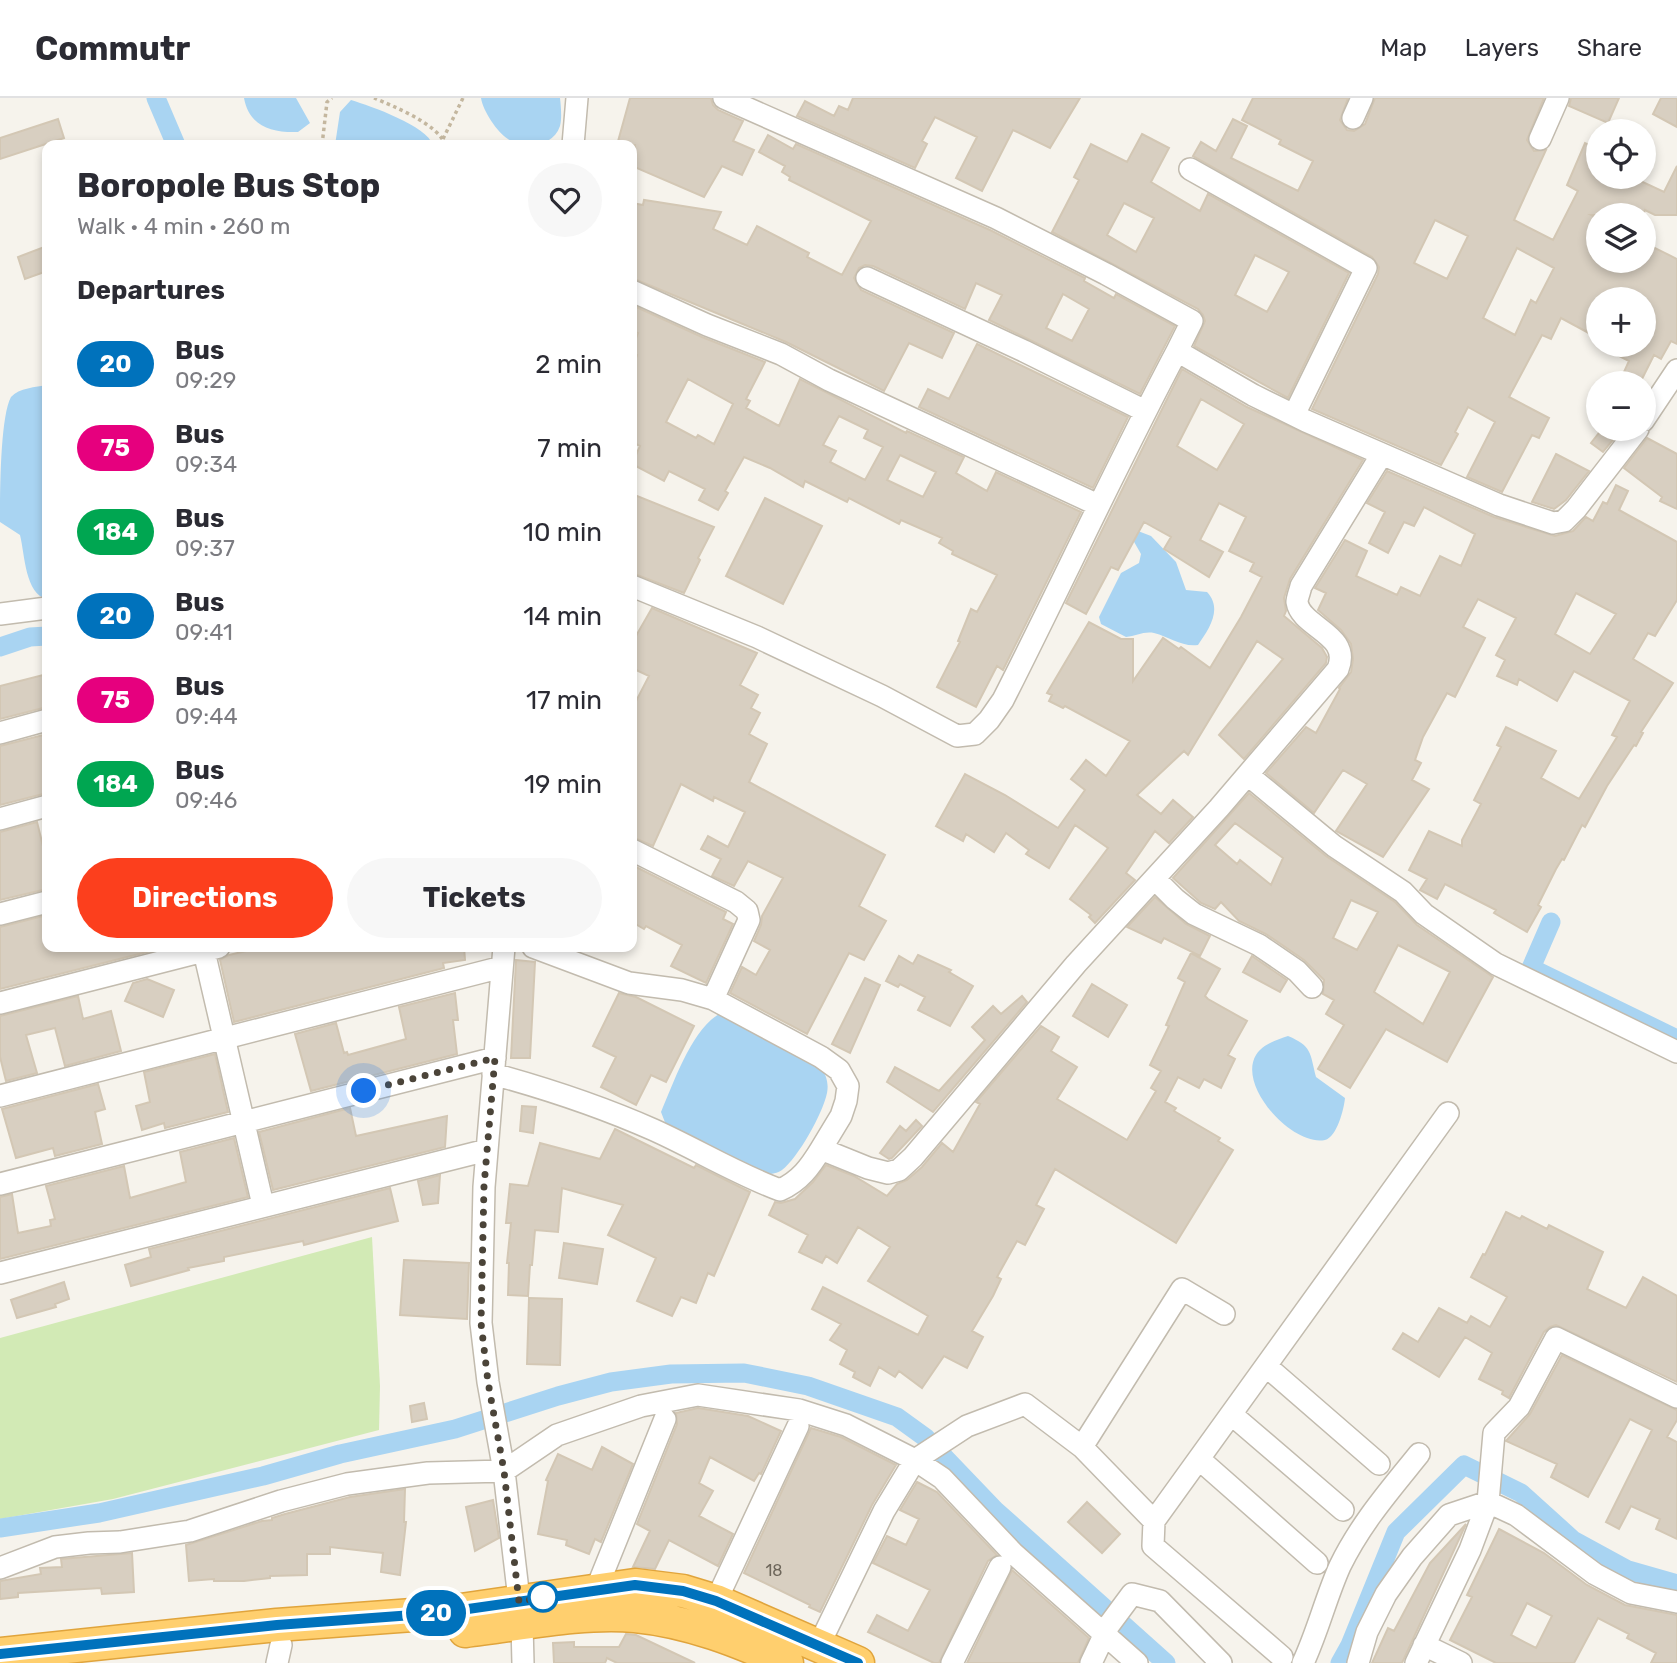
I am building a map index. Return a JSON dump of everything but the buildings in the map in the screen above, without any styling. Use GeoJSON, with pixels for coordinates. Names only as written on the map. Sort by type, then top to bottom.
{"type":"FeatureCollection","features":[{"type":"Feature","properties":{"kind":"highway"},"geometry":{"type":"LineString","coordinates":[[117,1663],[279,1654],[520,1614],[596,1590],[635,1585],[683,1591],[716,1601],[858,1663]]}},
{"type":"Feature","properties":{"kind":"highway"},"geometry":{"type":"LineString","coordinates":[[0,1654],[277,1625],[440,1613],[520,1614],[555,1619],[632,1616],[676,1622],[758,1650],[787,1663]]}},
{"type":"Feature","properties":{"kind":"street"},"geometry":{"type":"LineString","coordinates":[[573,140],[577,98]]}},
{"type":"Feature","properties":{"kind":"street"},"geometry":{"type":"LineString","coordinates":[[637,588],[757,637],[882,695],[957,736],[975,734],[1003,700],[1192,321],[996,218],[724,98]]}},
{"type":"Feature","properties":{"kind":"street"},"geometry":{"type":"LineString","coordinates":[[1353,118],[1362,98]]}},
{"type":"Feature","properties":{"kind":"street"},"geometry":{"type":"LineString","coordinates":[[1540,139],[1558,98]]}},
{"type":"Feature","properties":{"kind":"street"},"geometry":{"type":"LineString","coordinates":[[1190,169],[1366,268],[1294,415]]}},
{"type":"Feature","properties":{"kind":"street"},"geometry":{"type":"LineString","coordinates":[[867,278],[1145,411]]}},
{"type":"Feature","properties":{"kind":"street"},"geometry":{"type":"LineString","coordinates":[[637,292],[707,325],[781,354],[830,380],[1098,505]]}},
{"type":"Feature","properties":{"kind":"street"},"geometry":{"type":"LineString","coordinates":[[1177,351],[1253,396],[1294,415],[1499,505],[1553,523],[1564,521],[1576,509],[1629,441]]}},
{"type":"Feature","properties":{"kind":"street"},"geometry":{"type":"LineString","coordinates":[[1656,402],[1677,370]]}},
{"type":"Feature","properties":{"kind":"street"},"geometry":{"type":"LineString","coordinates":[[821,1150],[868,1168],[888,1173],[899,1170],[929,1140],[1076,964],[1248,775],[1338,669],[1342,660],[1340,649],[1301,611],[1297,602],[1301,586],[1382,454]]}},
{"type":"Feature","properties":{"kind":"street"},"geometry":{"type":"LineString","coordinates":[[0,614],[20,609],[42,608]]}},
{"type":"Feature","properties":{"kind":"street"},"geometry":{"type":"LineString","coordinates":[[0,733],[42,721]]}},
{"type":"Feature","properties":{"kind":"street"},"geometry":{"type":"LineString","coordinates":[[1248,775],[1334,846],[1403,892],[1424,914],[1496,964],[1677,1052]]}},
{"type":"Feature","properties":{"kind":"street"},"geometry":{"type":"LineString","coordinates":[[0,819],[42,807]]}},
{"type":"Feature","properties":{"kind":"street"},"geometry":{"type":"LineString","coordinates":[[637,852],[736,902],[747,911],[749,920],[713,999]]}},
{"type":"Feature","properties":{"kind":"street"},"geometry":{"type":"LineString","coordinates":[[1155,879],[1175,900],[1194,914],[1259,945],[1297,971],[1312,987]]}},
{"type":"Feature","properties":{"kind":"street"},"geometry":{"type":"LineString","coordinates":[[0,914],[42,903]]}},
{"type":"Feature","properties":{"kind":"street"},"geometry":{"type":"LineString","coordinates":[[0,1003],[194,952]]}},
{"type":"Feature","properties":{"kind":"street"},"geometry":{"type":"LineString","coordinates":[[210,952],[225,1038],[262,1205]]}},
{"type":"Feature","properties":{"kind":"street"},"geometry":{"type":"LineString","coordinates":[[0,1184],[244,1121],[494,1066],[654,1130],[780,1190],[792,1184],[809,1168],[841,1116],[846,1101],[848,1086],[839,1070],[787,1038],[713,999],[682,990],[629,983],[546,952]]}},
{"type":"Feature","properties":{"kind":"street"},"geometry":{"type":"LineString","coordinates":[[0,1096],[225,1038],[503,957],[487,1150],[481,1323],[488,1382],[504,1471],[523,1663]]}},
{"type":"Feature","properties":{"kind":"street"},"geometry":{"type":"LineString","coordinates":[[1282,1657],[1153,1546],[1154,1521],[1448,1113]]}},
{"type":"Feature","properties":{"kind":"street"},"geometry":{"type":"LineString","coordinates":[[0,1273],[487,1150]]}},
{"type":"Feature","properties":{"kind":"street"},"geometry":{"type":"LineString","coordinates":[[1082,1447],[1182,1289],[1224,1314]]}},
{"type":"Feature","properties":{"kind":"street"},"geometry":{"type":"LineString","coordinates":[[1461,1663],[1420,1654],[1470,1550],[1488,1502],[1494,1433],[1519,1407],[1556,1338],[1677,1397]]}},
{"type":"Feature","properties":{"kind":"street"},"geometry":{"type":"LineString","coordinates":[[1266,1366],[1380,1464]]}},
{"type":"Feature","properties":{"kind":"street"},"geometry":{"type":"LineString","coordinates":[[0,1568],[55,1547],[89,1542],[120,1542],[190,1531],[281,1501],[347,1484],[385,1477],[504,1471],[557,1435],[640,1406],[698,1395],[799,1410],[846,1425],[915,1460],[942,1478],[1013,1553],[1137,1663]]}},
{"type":"Feature","properties":{"kind":"street"},"geometry":{"type":"LineString","coordinates":[[819,1645],[884,1511],[915,1460],[967,1426],[1025,1404],[1082,1447],[1154,1521]]}},
{"type":"Feature","properties":{"kind":"street"},"geometry":{"type":"LineString","coordinates":[[1231,1414],[1343,1510]]}},
{"type":"Feature","properties":{"kind":"street"},"geometry":{"type":"LineString","coordinates":[[596,1590],[665,1419]]}},
{"type":"Feature","properties":{"kind":"street"},"geometry":{"type":"LineString","coordinates":[[716,1601],[798,1426]]}},
{"type":"Feature","properties":{"kind":"street"},"geometry":{"type":"LineString","coordinates":[[1303,1663],[1340,1566],[1374,1507],[1419,1454]]}},
{"type":"Feature","properties":{"kind":"street"},"geometry":{"type":"LineString","coordinates":[[1199,1459],[1317,1563]]}},
{"type":"Feature","properties":{"kind":"street"},"geometry":{"type":"LineString","coordinates":[[1359,1663],[1367,1632],[1386,1594],[1412,1557],[1449,1515],[1488,1502],[1516,1515],[1595,1574],[1631,1593],[1677,1602]]}},
{"type":"Feature","properties":{"kind":"street"},"geometry":{"type":"LineString","coordinates":[[952,1663],[1000,1567]]}},
{"type":"Feature","properties":{"kind":"street"},"geometry":{"type":"LineString","coordinates":[[1091,1663],[1109,1625],[1132,1594],[1160,1601],[1221,1663]]}},
{"type":"Feature","properties":{"kind":"path"},"geometry":{"type":"LineString","coordinates":[[323,140],[327,102],[332,98]]}},
{"type":"Feature","properties":{"kind":"path"},"geometry":{"type":"LineString","coordinates":[[374,98],[432,129],[443,139],[463,98]]}},
{"type":"Feature","properties":{"kind":"green space"},"geometry":{"type":"Polygon","coordinates":[[[372,1237],[380,1386],[379,1430],[113,1499],[0,1519],[0,1338],[372,1237]]]}},
{"type":"Feature","properties":{"kind":"water"},"geometry":{"type":"Polygon","coordinates":[[[244,98],[296,98],[310,123],[298,132],[270,129],[256,121],[244,98]]]}},
{"type":"Feature","properties":{"kind":"water"},"geometry":{"type":"Polygon","coordinates":[[[481,98],[560,98],[560,126],[550,140],[510,140],[495,126],[481,98]]]}},
{"type":"Feature","properties":{"kind":"water"},"geometry":{"type":"Polygon","coordinates":[[[351,100],[410,124],[430,140],[336,140],[340,112],[351,100]]]}},
{"type":"Feature","properties":{"kind":"water"},"geometry":{"type":"Polygon","coordinates":[[[42,386],[42,597],[30,582],[20,535],[0,522],[1,457],[7,407],[11,397],[28,388],[42,386]]]}},
{"type":"Feature","properties":{"kind":"water"},"geometry":{"type":"Polygon","coordinates":[[[1138,531],[1151,536],[1176,562],[1186,590],[1207,592],[1212,599],[1213,619],[1198,645],[1181,643],[1150,633],[1126,637],[1101,624],[1099,617],[1121,573],[1139,563],[1141,554],[1133,540],[1138,531]]]}},
{"type":"Feature","properties":{"kind":"water"},"geometry":{"type":"Polygon","coordinates":[[[719,1014],[821,1067],[826,1076],[828,1086],[825,1102],[815,1123],[795,1156],[779,1172],[766,1175],[666,1125],[661,1112],[692,1045],[700,1032],[719,1014]]]}},
{"type":"Feature","properties":{"kind":"water"},"geometry":{"type":"Polygon","coordinates":[[[1288,1036],[1302,1043],[1309,1051],[1316,1077],[1345,1098],[1336,1128],[1325,1140],[1312,1140],[1284,1124],[1271,1112],[1254,1082],[1252,1068],[1256,1055],[1266,1045],[1288,1036]]]}},
{"type":"Feature","properties":{"kind":"waterway"},"geometry":{"type":"LineString","coordinates":[[156,98],[174,140]]}},
{"type":"Feature","properties":{"kind":"waterway"},"geometry":{"type":"LineString","coordinates":[[0,647],[30,637],[42,636]]}},
{"type":"Feature","properties":{"kind":"waterway"},"geometry":{"type":"LineString","coordinates":[[1551,922],[1531,968],[1677,1039]]}},
{"type":"Feature","properties":{"kind":"waterway"},"geometry":{"type":"LineString","coordinates":[[0,1528],[99,1513],[263,1476],[340,1454],[455,1429],[611,1382],[671,1374],[744,1373],[808,1386],[897,1417],[926,1438],[995,1510],[1166,1663]]}},
{"type":"Feature","properties":{"kind":"waterway"},"geometry":{"type":"LineString","coordinates":[[1340,1663],[1350,1645],[1396,1532],[1464,1465],[1521,1493],[1573,1540],[1628,1570],[1677,1584]]}},
{"type":"Feature","properties":{"kind":"bus line","name":"20"},"geometry":{"type":"LineString","coordinates":[[0,1654],[277,1625],[440,1613],[635,1585],[683,1591],[716,1601],[858,1663]]}},
{"type":"Feature","properties":{"kind":"route"},"geometry":{"type":"LineString","coordinates":[[364,1091],[495,1058],[484,1186],[481,1323],[488,1382],[504,1471],[519,1602],[543,1597]]}}]}
